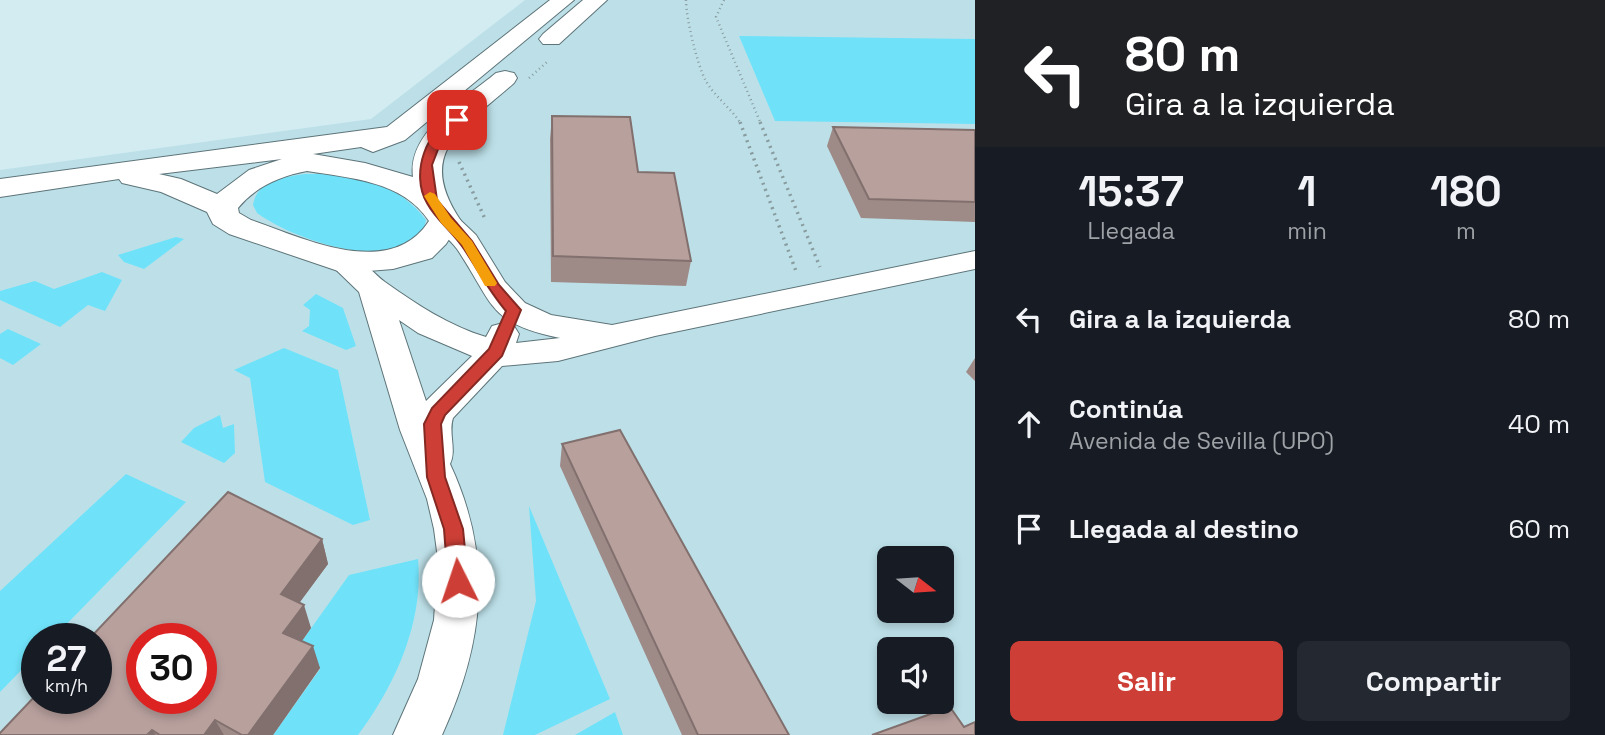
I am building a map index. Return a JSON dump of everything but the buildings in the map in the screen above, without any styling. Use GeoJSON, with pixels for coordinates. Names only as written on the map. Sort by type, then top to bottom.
{"type":"FeatureCollection","features":[{"type":"Feature","properties":{"kind":"street"},"geometry":{"type":"LineString","coordinates":[[222,207],[235,192],[259,176],[276,169],[314,164],[395,134],[563,0]]}},
{"type":"Feature","properties":{"kind":"street"},"geometry":{"type":"LineString","coordinates":[[345,263],[393,259],[420,251],[435,237],[438,210],[426,165],[437,137],[596,0]]}},
{"type":"Feature","properties":{"kind":"street"},"geometry":{"type":"LineString","coordinates":[[0,188],[395,134]]}},
{"type":"Feature","properties":{"kind":"street"},"geometry":{"type":"LineString","coordinates":[[230,157],[314,164],[377,175],[438,210],[468,243],[494,288],[513,310],[538,321],[573,330],[611,334]]}},
{"type":"Feature","properties":{"kind":"street"},"geometry":{"type":"LineString","coordinates":[[81,177],[136,177],[170,185],[222,207]]}},
{"type":"Feature","properties":{"kind":"street"},"geometry":{"type":"LineString","coordinates":[[222,207],[224,217],[240,226],[345,263],[373,288],[429,326],[464,342],[505,355],[558,350],[611,334],[975,260]]}},
{"type":"Feature","properties":{"kind":"street"},"geometry":{"type":"LineString","coordinates":[[373,288],[454,529],[458,602],[450,655],[417,735]]}},
{"type":"Feature","properties":{"kind":"street"},"geometry":{"type":"LineString","coordinates":[[436,477],[433,424],[438,412],[496,352],[513,310]]}},
{"type":"Feature","properties":{"kind":"path"},"geometry":{"type":"LineString","coordinates":[[686,0],[686,14],[706,82],[732,109],[745,130],[796,271],[822,271],[716,17],[724,0]]}},
{"type":"Feature","properties":{"kind":"path"},"geometry":{"type":"LineString","coordinates":[[528,79],[558,52]]}},
{"type":"Feature","properties":{"kind":"path"},"geometry":{"type":"LineString","coordinates":[[455,152],[488,225]]}},
{"type":"Feature","properties":{"kind":"shaded area"},"geometry":{"type":"Polygon","coordinates":[[[525,0],[975,0],[975,735],[0,735],[0,170],[371,119],[525,0]]]}},
{"type":"Feature","properties":{"kind":"shaded area"},"geometry":{"type":"Polygon","coordinates":[[[739,36],[975,39],[975,124],[775,121],[739,36]]]}},
{"type":"Feature","properties":{"kind":"shaded area"},"geometry":{"type":"Polygon","coordinates":[[[305,174],[339,175],[387,188],[415,207],[426,220],[423,232],[388,250],[369,252],[317,242],[284,229],[257,213],[253,205],[260,190],[266,185],[305,174]]]}},
{"type":"Feature","properties":{"kind":"shaded area"},"geometry":{"type":"Polygon","coordinates":[[[176,237],[184,239],[144,269],[124,262],[118,255],[176,237]]]}},
{"type":"Feature","properties":{"kind":"shaded area"},"geometry":{"type":"Polygon","coordinates":[[[102,272],[122,280],[105,311],[88,305],[60,327],[0,300],[0,291],[35,281],[54,289],[102,272]]]}},
{"type":"Feature","properties":{"kind":"shaded area"},"geometry":{"type":"Polygon","coordinates":[[[316,294],[343,308],[356,346],[346,350],[302,331],[309,326],[310,310],[303,305],[316,294]]]}},
{"type":"Feature","properties":{"kind":"shaded area"},"geometry":{"type":"Polygon","coordinates":[[[8,329],[41,344],[13,365],[0,358],[0,334],[8,329]]]}},
{"type":"Feature","properties":{"kind":"shaded area"},"geometry":{"type":"Polygon","coordinates":[[[284,348],[338,370],[370,520],[353,525],[265,482],[250,378],[234,370],[284,348]]]}},
{"type":"Feature","properties":{"kind":"shaded area"},"geometry":{"type":"Polygon","coordinates":[[[220,415],[223,428],[234,424],[235,453],[224,463],[181,442],[194,428],[220,415]]]}},
{"type":"Feature","properties":{"kind":"shaded area"},"geometry":{"type":"Polygon","coordinates":[[[126,474],[186,502],[68,623],[21,623],[21,670],[0,692],[0,591],[126,474]]]}},
{"type":"Feature","properties":{"kind":"shaded area"},"geometry":{"type":"Polygon","coordinates":[[[529,506],[610,699],[535,735],[503,735],[536,601],[529,506]]]}},
{"type":"Feature","properties":{"kind":"shaded area"},"geometry":{"type":"Polygon","coordinates":[[[418,559],[416,606],[404,652],[384,696],[358,735],[273,735],[320,669],[292,655],[349,575],[418,559]]]}},
{"type":"Feature","properties":{"kind":"shaded area"},"geometry":{"type":"Polygon","coordinates":[[[615,712],[623,735],[575,735],[615,712]]]}},
{"type":"Feature","properties":{"kind":"slow traffic"},"geometry":{"type":"LineString","coordinates":[[430,196],[446,221],[468,243],[490,283]]}},
{"type":"Feature","properties":{"kind":"route"},"geometry":{"type":"LineString","coordinates":[[457,120],[437,137],[426,165],[431,200],[446,221],[468,243],[481,269],[513,310],[496,352],[438,412],[433,424],[436,477],[446,499],[454,529],[458,581]]}}]}
